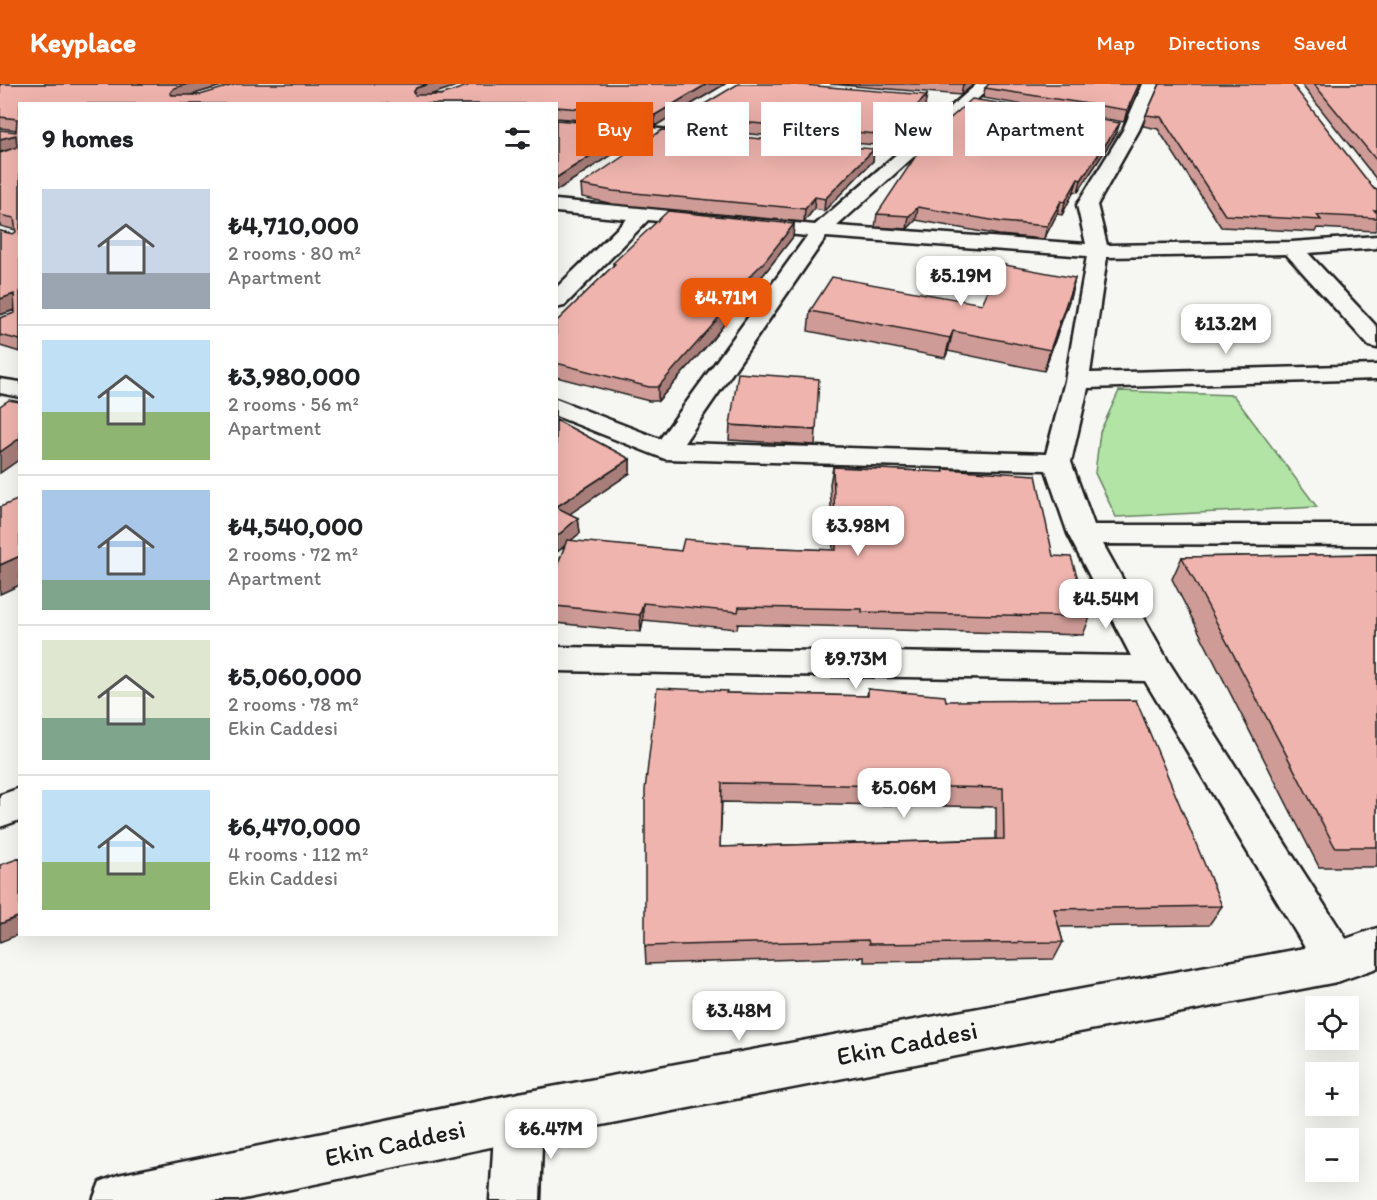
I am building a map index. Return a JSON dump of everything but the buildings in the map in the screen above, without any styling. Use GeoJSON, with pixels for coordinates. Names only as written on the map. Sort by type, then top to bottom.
{"type":"FeatureCollection","features":[{"type":"Feature","properties":{"kind":"street"},"geometry":{"type":"LineString","coordinates":[[953,112],[986,84]]}},
{"type":"Feature","properties":{"kind":"street"},"geometry":{"type":"LineString","coordinates":[[1151,84],[1125,129],[1087,205],[1098,251],[1077,381],[1057,462],[1083,534],[1155,669],[1357,955]]}},
{"type":"Feature","properties":{"kind":"street"},"geometry":{"type":"LineString","coordinates":[[941,100],[964,102]]}},
{"type":"Feature","properties":{"kind":"street"},"geometry":{"type":"LineString","coordinates":[[558,124],[665,135]]}},
{"type":"Feature","properties":{"kind":"street"},"geometry":{"type":"LineString","coordinates":[[653,137],[665,130]]}},
{"type":"Feature","properties":{"kind":"street"},"geometry":{"type":"LineString","coordinates":[[665,451],[820,231],[904,156]]}},
{"type":"Feature","properties":{"kind":"street"},"geometry":{"type":"LineString","coordinates":[[558,204],[575,191]]}},
{"type":"Feature","properties":{"kind":"street"},"geometry":{"type":"LineString","coordinates":[[558,205],[820,231],[1098,251],[1292,248],[1377,242]]}},
{"type":"Feature","properties":{"kind":"street"},"geometry":{"type":"LineString","coordinates":[[558,299],[642,215]]}},
{"type":"Feature","properties":{"kind":"street"},"geometry":{"type":"LineString","coordinates":[[1292,248],[1377,341]]}},
{"type":"Feature","properties":{"kind":"street"},"geometry":{"type":"LineString","coordinates":[[1077,381],[1377,372]]}},
{"type":"Feature","properties":{"kind":"street"},"geometry":{"type":"LineString","coordinates":[[0,386],[18,390]]}},
{"type":"Feature","properties":{"kind":"street"},"geometry":{"type":"LineString","coordinates":[[558,408],[665,451],[1057,462]]}},
{"type":"Feature","properties":{"kind":"street"},"geometry":{"type":"LineString","coordinates":[[1083,534],[1377,535]]}},
{"type":"Feature","properties":{"kind":"street"},"geometry":{"type":"LineString","coordinates":[[558,659],[1155,669]]}},
{"type":"Feature","properties":{"kind":"street"},"geometry":{"type":"LineString","coordinates":[[0,811],[18,805]]}},
{"type":"Feature","properties":{"kind":"street","name":"Ekin Caddesi"},"geometry":{"type":"LineString","coordinates":[[118,1200],[519,1117],[1357,955]]}},
{"type":"Feature","properties":{"kind":"street"},"geometry":{"type":"LineString","coordinates":[[515,1200],[519,1117]]}},
{"type":"Feature","properties":{"kind":"green space"},"geometry":{"type":"Polygon","coordinates":[[[1119,391],[1233,395],[1317,507],[1116,517],[1095,473],[1100,432],[1119,391]]]}}]}
